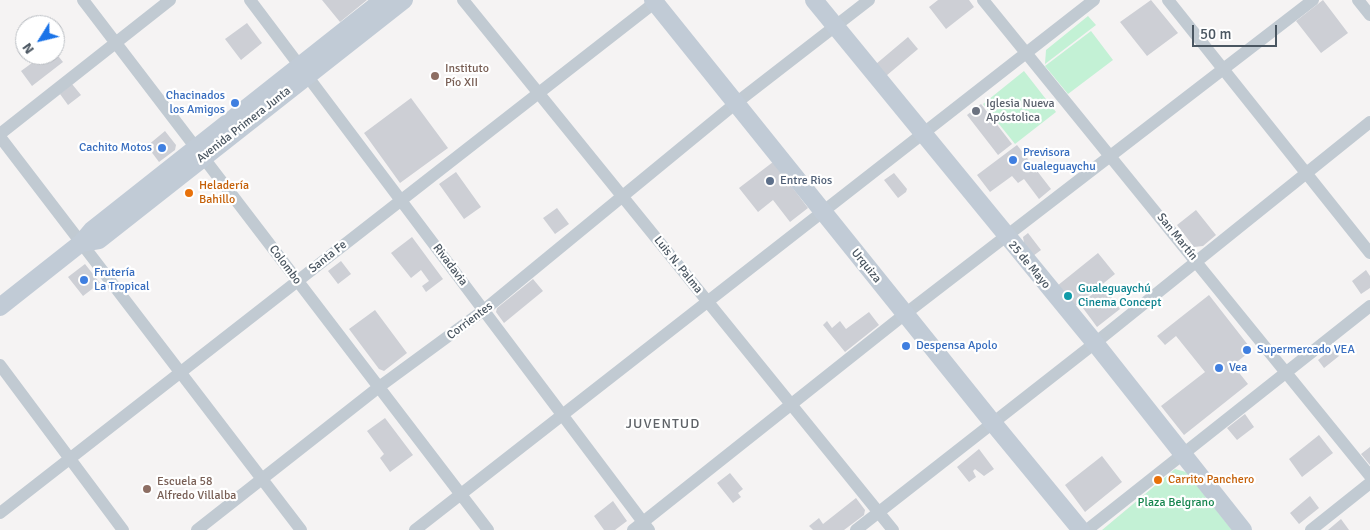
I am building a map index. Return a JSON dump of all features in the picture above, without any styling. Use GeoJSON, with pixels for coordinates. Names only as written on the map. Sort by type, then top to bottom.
{"type":"FeatureCollection","features":[{"type":"Feature","properties":{"kind":"street","name":"Colombo"},"geometry":{"type":"LineString","coordinates":[[82,0],[488,530]]}},
{"type":"Feature","properties":{"kind":"street"},"geometry":{"type":"LineString","coordinates":[[170,0],[0,136],[301,530]]}},
{"type":"Feature","properties":{"kind":"street","name":"Rivadavia"},"geometry":{"type":"LineString","coordinates":[[250,0],[484,310],[642,527]]}},
{"type":"Feature","properties":{"kind":"street","name":"Avenida Primera Junta"},"geometry":{"type":"LineString","coordinates":[[304,70],[383,0]]}},
{"type":"Feature","properties":{"kind":"street","name":"Avenida Primera Junta"},"geometry":{"type":"LineString","coordinates":[[0,307],[81,243],[99,240],[200,152],[304,70],[404,0]]}},
{"type":"Feature","properties":{"kind":"street","name":"Luis N. Palma"},"geometry":{"type":"LineString","coordinates":[[463,0],[893,530]]}},
{"type":"Feature","properties":{"kind":"street","name":"25 de Mayo"},"geometry":{"type":"LineString","coordinates":[[814,0],[1006,238],[1095,343],[1244,530]]}},
{"type":"Feature","properties":{"kind":"street","name":"Corrientes"},"geometry":{"type":"LineString","coordinates":[[197,530],[379,387],[484,310],[623,198],[736,103],[869,0]]}},
{"type":"Feature","properties":{"kind":"street","name":"San Martín"},"geometry":{"type":"LineString","coordinates":[[983,0],[1370,476]]}},
{"type":"Feature","properties":{"kind":"street"},"geometry":{"type":"LineString","coordinates":[[415,530],[1094,0]]}},
{"type":"Feature","properties":{"kind":"street"},"geometry":{"type":"LineString","coordinates":[[1168,0],[1370,253]]}},
{"type":"Feature","properties":{"kind":"street"},"geometry":{"type":"LineString","coordinates":[[642,527],[905,314],[1313,0]]}},
{"type":"Feature","properties":{"kind":"street"},"geometry":{"type":"LineString","coordinates":[[1358,0],[1370,15]]}},
{"type":"Feature","properties":{"kind":"street","name":"Santa Fe"},"geometry":{"type":"LineString","coordinates":[[0,513],[655,1]]}},
{"type":"Feature","properties":{"kind":"street","name":"Urquiza"},"geometry":{"type":"LineString","coordinates":[[655,1],[992,423],[1081,530]]}},
{"type":"Feature","properties":{"kind":"street"},"geometry":{"type":"LineString","coordinates":[[856,530],[1095,343],[1370,122]]}},
{"type":"Feature","properties":{"kind":"street"},"geometry":{"type":"LineString","coordinates":[[1087,530],[1370,306]]}},
{"type":"Feature","properties":{"kind":"street"},"geometry":{"type":"LineString","coordinates":[[0,365],[123,530]]}},
{"type":"Feature","properties":{"kind":"street"},"geometry":{"type":"LineString","coordinates":[[1311,530],[1370,483]]}},
{"type":"Feature","properties":{"kind":"green space"},"geometry":{"type":"Polygon","coordinates":[[[1088,16],[1096,25],[1045,64],[1046,50],[1088,16]]]}},
{"type":"Feature","properties":{"kind":"green space"},"geometry":{"type":"Polygon","coordinates":[[[1091,31],[1113,60],[1068,94],[1045,66],[1091,31]]]}},
{"type":"Feature","properties":{"kind":"green space"},"geometry":{"type":"Polygon","coordinates":[[[1024,71],[1056,112],[1015,144],[983,104],[1024,71]]]}},
{"type":"Feature","properties":{"kind":"green space","name":"Plaza Belgrano"},"geometry":{"type":"Polygon","coordinates":[[[1175,469],[1186,472],[1232,530],[1102,530],[1175,469]]]}},
{"type":"Feature","properties":{"kind":"building"},"geometry":{"type":"Polygon","coordinates":[[[322,0],[367,0],[340,22],[322,0]]]}},
{"type":"Feature","properties":{"kind":"building"},"geometry":{"type":"Polygon","coordinates":[[[938,0],[969,0],[974,7],[946,29],[929,7],[938,0]]]}},
{"type":"Feature","properties":{"kind":"building"},"geometry":{"type":"Polygon","coordinates":[[[1151,0],[1178,33],[1147,56],[1120,22],[1151,0]]]}},
{"type":"Feature","properties":{"kind":"building"},"geometry":{"type":"Polygon","coordinates":[[[1323,0],[1348,33],[1321,53],[1296,21],[1323,0]]]}},
{"type":"Feature","properties":{"kind":"building"},"geometry":{"type":"Polygon","coordinates":[[[247,23],[262,43],[241,60],[225,39],[247,23]]]}},
{"type":"Feature","properties":{"kind":"building"},"geometry":{"type":"Polygon","coordinates":[[[908,37],[918,49],[886,76],[876,64],[908,37]]]}},
{"type":"Feature","properties":{"kind":"building"},"geometry":{"type":"Polygon","coordinates":[[[29,65],[59,65],[32,86],[21,71],[29,65]]]}},
{"type":"Feature","properties":{"kind":"building"},"geometry":{"type":"Polygon","coordinates":[[[72,84],[81,95],[68,105],[60,94],[72,84]]]}},
{"type":"Feature","properties":{"kind":"building"},"geometry":{"type":"Polygon","coordinates":[[[411,98],[448,148],[400,183],[364,133],[411,98]]]}},
{"type":"Feature","properties":{"kind":"building"},"geometry":{"type":"Polygon","coordinates":[[[981,104],[1012,144],[998,155],[967,115],[981,104]]]}},
{"type":"Feature","properties":{"kind":"building","name":"Cachito Motos"},"geometry":{"type":"Polygon","coordinates":[[[165,131],[176,145],[175,150],[159,162],[147,146],[165,131]]]}},
{"type":"Feature","properties":{"kind":"building","name":"Previsora Gualeguaychu"},"geometry":{"type":"Polygon","coordinates":[[[1017,145],[1051,189],[1039,199],[1024,179],[1018,183],[1012,176],[990,192],[977,175],[1017,145]]]}},
{"type":"Feature","properties":{"kind":"building"},"geometry":{"type":"Polygon","coordinates":[[[773,162],[808,208],[790,222],[773,200],[758,212],[739,188],[773,162]]]}},
{"type":"Feature","properties":{"kind":"building"},"geometry":{"type":"Polygon","coordinates":[[[456,172],[481,207],[464,219],[439,184],[456,172]]]}},
{"type":"Feature","properties":{"kind":"building"},"geometry":{"type":"Polygon","coordinates":[[[894,173],[907,189],[898,198],[884,180],[894,173]]]}},
{"type":"Feature","properties":{"kind":"building"},"geometry":{"type":"Polygon","coordinates":[[[557,208],[569,224],[555,234],[543,218],[557,208]]]}},
{"type":"Feature","properties":{"kind":"building"},"geometry":{"type":"Polygon","coordinates":[[[1196,210],[1216,235],[1203,246],[1194,247],[1177,225],[1196,210]]]}},
{"type":"Feature","properties":{"kind":"building"},"geometry":{"type":"Polygon","coordinates":[[[1028,233],[1041,250],[1033,256],[1024,243],[1023,237],[1028,233]]]}},
{"type":"Feature","properties":{"kind":"building"},"geometry":{"type":"Polygon","coordinates":[[[412,237],[443,279],[426,292],[422,286],[429,281],[421,270],[411,278],[391,253],[412,237]]]}},
{"type":"Feature","properties":{"kind":"building"},"geometry":{"type":"Polygon","coordinates":[[[1098,253],[1115,274],[1074,307],[1057,286],[1098,253]]]}},
{"type":"Feature","properties":{"kind":"building"},"geometry":{"type":"Polygon","coordinates":[[[341,261],[351,274],[338,284],[328,271],[341,261]]]}},
{"type":"Feature","properties":{"kind":"building","name":"Frutería La Tropical"},"geometry":{"type":"Polygon","coordinates":[[[85,264],[100,283],[83,296],[68,277],[85,264]]]}},
{"type":"Feature","properties":{"kind":"building"},"geometry":{"type":"Polygon","coordinates":[[[1366,270],[1370,276],[1370,288],[1361,294],[1352,281],[1366,270]]]}},
{"type":"Feature","properties":{"kind":"building"},"geometry":{"type":"Polygon","coordinates":[[[533,279],[543,291],[504,323],[496,312],[497,308],[533,279]]]}},
{"type":"Feature","properties":{"kind":"building"},"geometry":{"type":"Polygon","coordinates":[[[1103,286],[1120,309],[1097,327],[1080,304],[1103,286]]]}},
{"type":"Feature","properties":{"kind":"building","name":"Vea"},"geometry":{"type":"Polygon","coordinates":[[[1209,295],[1252,350],[1233,365],[1248,384],[1184,435],[1161,406],[1205,372],[1176,336],[1165,345],[1157,336],[1209,295]]]}},
{"type":"Feature","properties":{"kind":"building"},"geometry":{"type":"Polygon","coordinates":[[[375,310],[407,353],[384,371],[379,369],[349,329],[375,310]]]}},
{"type":"Feature","properties":{"kind":"building"},"geometry":{"type":"Polygon","coordinates":[[[869,312],[879,325],[845,352],[823,325],[827,321],[832,328],[840,321],[846,329],[869,312]]]}},
{"type":"Feature","properties":{"kind":"building"},"geometry":{"type":"Polygon","coordinates":[[[1333,348],[1339,356],[1324,368],[1318,360],[1333,348]]]}},
{"type":"Feature","properties":{"kind":"building"},"geometry":{"type":"Polygon","coordinates":[[[1245,414],[1254,427],[1237,440],[1227,428],[1245,414]]]}},
{"type":"Feature","properties":{"kind":"building"},"geometry":{"type":"Polygon","coordinates":[[[385,418],[413,455],[390,472],[380,458],[384,454],[367,431],[385,418]]]}},
{"type":"Feature","properties":{"kind":"building"},"geometry":{"type":"Polygon","coordinates":[[[1319,435],[1333,453],[1302,477],[1289,459],[1319,435]]]}},
{"type":"Feature","properties":{"kind":"building"},"geometry":{"type":"Polygon","coordinates":[[[1370,447],[1370,465],[1361,454],[1370,447]]]}},
{"type":"Feature","properties":{"kind":"building"},"geometry":{"type":"Polygon","coordinates":[[[979,449],[994,469],[984,476],[975,469],[973,471],[976,477],[969,482],[957,467],[979,449]]]}},
{"type":"Feature","properties":{"kind":"building"},"geometry":{"type":"Polygon","coordinates":[[[1102,456],[1122,482],[1085,512],[1065,485],[1102,456]]]}},
{"type":"Feature","properties":{"kind":"building"},"geometry":{"type":"Polygon","coordinates":[[[730,473],[743,489],[738,493],[741,497],[733,503],[717,483],[730,473]]]}},
{"type":"Feature","properties":{"kind":"building"},"geometry":{"type":"Polygon","coordinates":[[[1310,496],[1319,508],[1299,524],[1290,513],[1310,496]]]}},
{"type":"Feature","properties":{"kind":"building"},"geometry":{"type":"Polygon","coordinates":[[[856,498],[865,510],[864,515],[844,530],[813,530],[809,526],[819,518],[823,524],[856,498]]]}},
{"type":"Feature","properties":{"kind":"building"},"geometry":{"type":"Polygon","coordinates":[[[613,501],[627,521],[615,530],[604,530],[594,516],[613,501]]]}},
{"type":"Feature","properties":{"kind":"building"},"geometry":{"type":"Polygon","coordinates":[[[1341,519],[1349,530],[1328,530],[1341,519]]]}},
{"type":"Feature","properties":{"kind":"place","name":"Instituto Pío XII"},"geometry":{"type":"Point","coordinates":[435,76]}},
{"type":"Feature","properties":{"kind":"place","name":"Chacinados los Amigos"},"geometry":{"type":"Point","coordinates":[235,103]}},
{"type":"Feature","properties":{"kind":"place","name":"Iglesia Nueva Apóstolica"},"geometry":{"type":"Point","coordinates":[976,111]}},
{"type":"Feature","properties":{"kind":"place","name":"Cachito Motos"},"geometry":{"type":"Point","coordinates":[162,148]}},
{"type":"Feature","properties":{"kind":"place","name":"Previsora Gualeguaychu"},"geometry":{"type":"Point","coordinates":[1013,160]}},
{"type":"Feature","properties":{"kind":"place","name":"Entre Rios"},"geometry":{"type":"Point","coordinates":[770,181]}},
{"type":"Feature","properties":{"kind":"place","name":"Heladería Bahillo"},"geometry":{"type":"Point","coordinates":[189,193]}},
{"type":"Feature","properties":{"kind":"place","name":"Frutería La Tropical"},"geometry":{"type":"Point","coordinates":[84,280]}},
{"type":"Feature","properties":{"kind":"place","name":"Gualeguaychú Cinema Concept"},"geometry":{"type":"Point","coordinates":[1068,296]}},
{"type":"Feature","properties":{"kind":"place","name":"Despensa Apolo"},"geometry":{"type":"Point","coordinates":[906,346]}},
{"type":"Feature","properties":{"kind":"place","name":"Supermercado VEA"},"geometry":{"type":"Point","coordinates":[1247,350]}},
{"type":"Feature","properties":{"kind":"place","name":"Vea"},"geometry":{"type":"Point","coordinates":[1219,368]}},
{"type":"Feature","properties":{"kind":"place","name":"Carrito Panchero"},"geometry":{"type":"Point","coordinates":[1158,480]}},
{"type":"Feature","properties":{"kind":"place","name":"Escuela 58 Alfredo Villalba"},"geometry":{"type":"Point","coordinates":[147,489]}},
{"type":"Feature","properties":{"kind":"district","name":"JUVENTUD"},"geometry":{"type":"Point","coordinates":[663,424]}}]}
